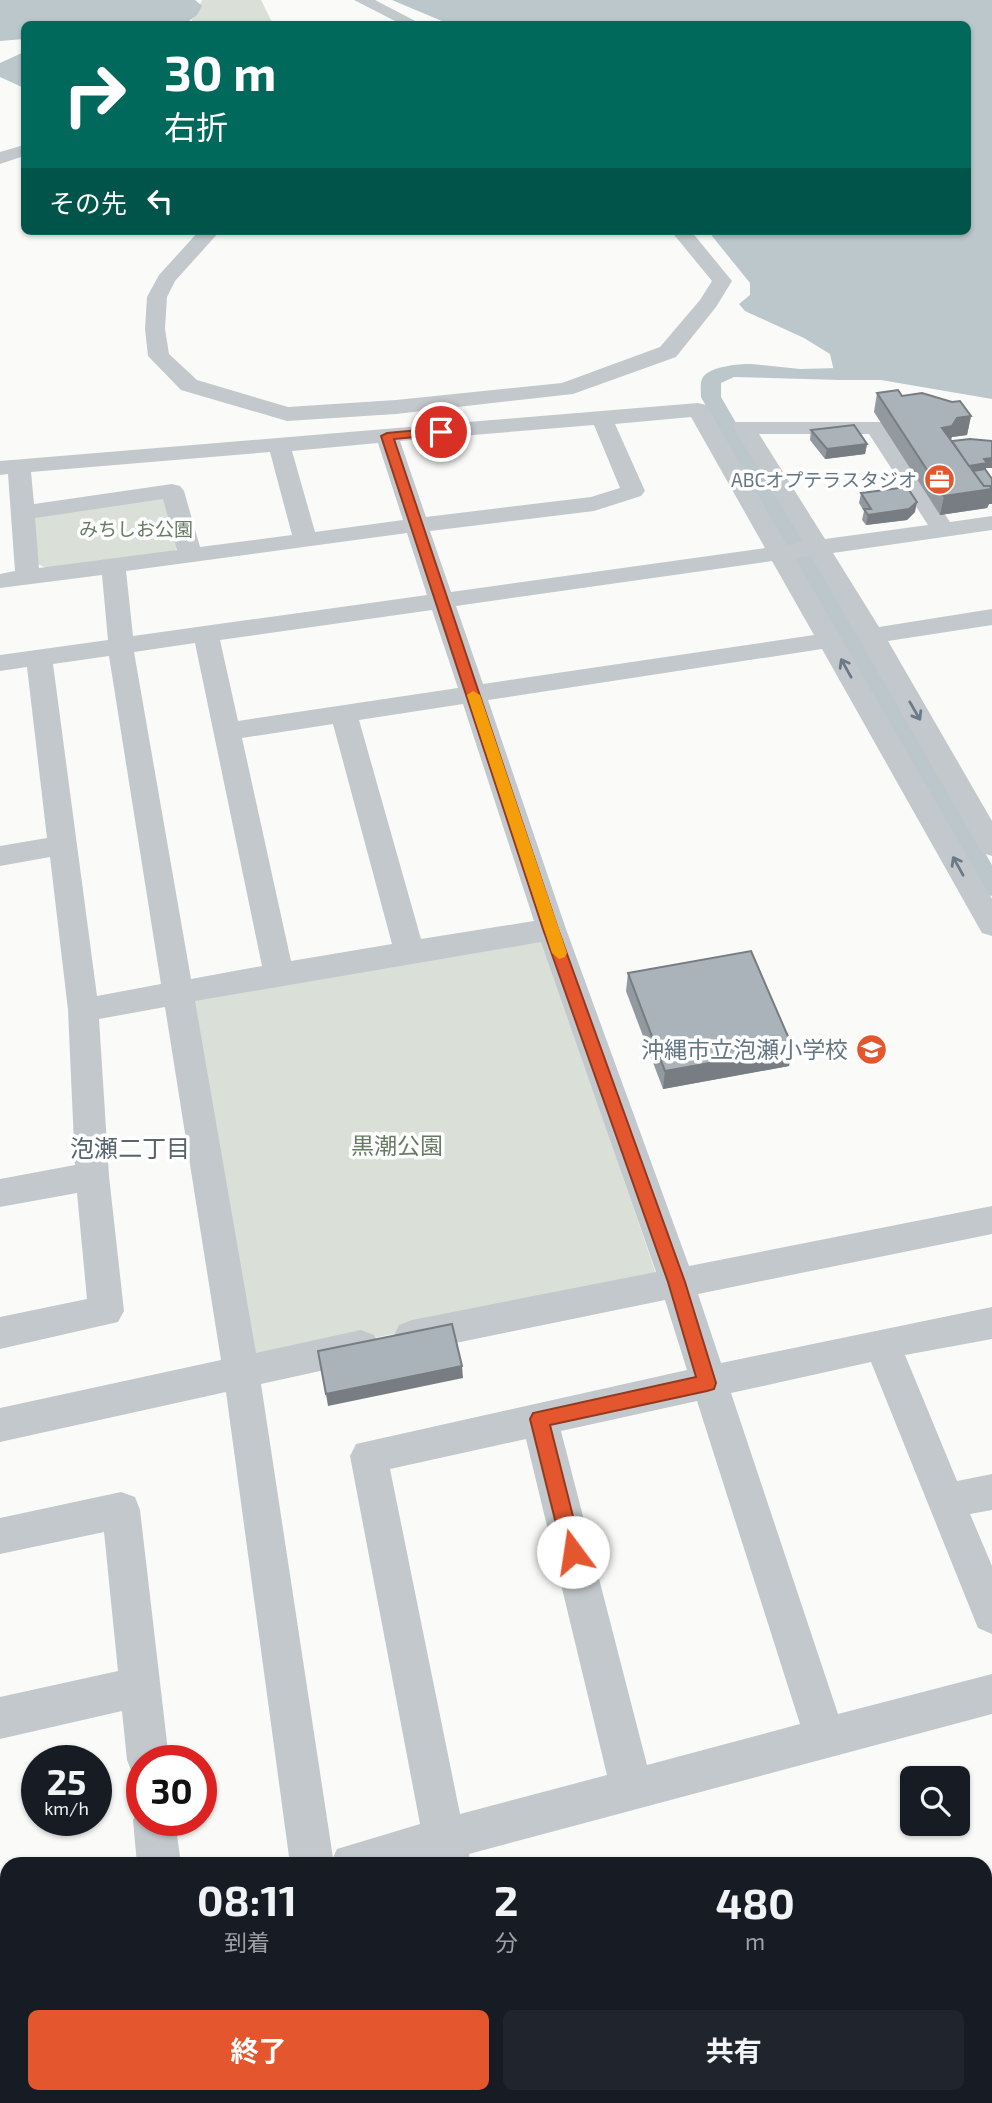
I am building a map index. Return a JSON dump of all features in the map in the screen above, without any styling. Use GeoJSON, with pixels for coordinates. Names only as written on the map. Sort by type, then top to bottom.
{"type":"FeatureCollection","features":[{"type":"Feature","properties":{"kind":"street"},"geometry":{"type":"LineString","coordinates":[[362,0],[407,21]]}},
{"type":"Feature","properties":{"kind":"street"},"geometry":{"type":"LineString","coordinates":[[0,158],[21,151]]}},
{"type":"Feature","properties":{"kind":"street"},"geometry":{"type":"LineString","coordinates":[[206,235],[166,279],[157,297],[155,329],[159,356],[189,385],[287,414],[396,407],[565,389],[668,352],[709,303],[722,281],[684,235]]}},
{"type":"Feature","properties":{"kind":"street"},"geometry":{"type":"LineString","coordinates":[[28,577],[23,513],[10,467],[698,410],[798,550],[872,636],[992,846]]}},
{"type":"Feature","properties":{"kind":"street"},"geometry":{"type":"LineString","coordinates":[[0,581],[594,504],[633,491],[602,418]]}},
{"type":"Feature","properties":{"kind":"street"},"geometry":{"type":"LineString","coordinates":[[943,529],[876,427],[744,427],[798,550],[831,640],[983,893],[992,925]]}},
{"type":"Feature","properties":{"kind":"street"},"geometry":{"type":"LineString","coordinates":[[387,436],[551,929],[677,1282],[707,1383],[825,1739]]}},
{"type":"Feature","properties":{"kind":"street"},"geometry":{"type":"LineString","coordinates":[[279,445],[305,540]]}},
{"type":"Feature","properties":{"kind":"street"},"geometry":{"type":"LineString","coordinates":[[23,513],[172,491],[190,555]]}},
{"type":"Feature","properties":{"kind":"street"},"geometry":{"type":"LineString","coordinates":[[0,663],[992,523]]}},
{"type":"Feature","properties":{"kind":"street"},"geometry":{"type":"LineString","coordinates":[[113,565],[120,646],[241,1371],[311,1857]]}},
{"type":"Feature","properties":{"kind":"street"},"geometry":{"type":"LineString","coordinates":[[872,636],[988,625]]}},
{"type":"Feature","properties":{"kind":"street"},"geometry":{"type":"LineString","coordinates":[[205,634],[279,974]]}},
{"type":"Feature","properties":{"kind":"street"},"geometry":{"type":"LineString","coordinates":[[227,731],[831,640]]}},
{"type":"Feature","properties":{"kind":"street"},"geometry":{"type":"LineString","coordinates":[[0,1333],[106,1311],[92,1176],[83,1010],[39,658]]}},
{"type":"Feature","properties":{"kind":"street"},"geometry":{"type":"LineString","coordinates":[[344,714],[408,953]]}},
{"type":"Feature","properties":{"kind":"street"},"geometry":{"type":"LineString","coordinates":[[0,856],[62,845]]}},
{"type":"Feature","properties":{"kind":"street"},"geometry":{"type":"LineString","coordinates":[[83,1010],[551,929]]}},
{"type":"Feature","properties":{"kind":"street"},"geometry":{"type":"LineString","coordinates":[[0,1193],[92,1176]]}},
{"type":"Feature","properties":{"kind":"street"},"geometry":{"type":"LineString","coordinates":[[0,1425],[126,1400],[241,1371],[992,1220]]}},
{"type":"Feature","properties":{"kind":"street"},"geometry":{"type":"LineString","coordinates":[[446,1852],[369,1456],[882,1344],[992,1323]]}},
{"type":"Feature","properties":{"kind":"street"},"geometry":{"type":"LineString","coordinates":[[882,1344],[992,1614]]}},
{"type":"Feature","properties":{"kind":"street"},"geometry":{"type":"LineString","coordinates":[[540,1419],[632,1790]]}},
{"type":"Feature","properties":{"kind":"street"},"geometry":{"type":"LineString","coordinates":[[946,1501],[992,1492]]}},
{"type":"Feature","properties":{"kind":"street"},"geometry":{"type":"LineString","coordinates":[[0,1536],[121,1510],[146,1745]]}},
{"type":"Feature","properties":{"kind":"street"},"geometry":{"type":"LineString","coordinates":[[0,1718],[140,1687]]}},
{"type":"Feature","properties":{"kind":"street"},"geometry":{"type":"LineString","coordinates":[[407,1857],[446,1852],[632,1790],[992,1694]]}},
{"type":"Feature","properties":{"kind":"street"},"geometry":{"type":"LineString","coordinates":[[156,1836],[158,1857]]}},
{"type":"Feature","properties":{"kind":"green space"},"geometry":{"type":"Polygon","coordinates":[[[202,0],[261,0],[272,21],[192,21],[202,0]]]}},
{"type":"Feature","properties":{"kind":"green space","name":"みちしお公園"},"geometry":{"type":"Polygon","coordinates":[[[161,495],[170,500],[181,546],[169,554],[50,570],[38,564],[32,520],[39,513],[161,495]]]}},
{"type":"Feature","properties":{"kind":"green space","name":"黒潮公園"},"geometry":{"type":"Polygon","coordinates":[[[541,936],[658,1280],[247,1364],[187,997],[541,936]]]}},
{"type":"Feature","properties":{"kind":"shaded area"},"geometry":{"type":"Polygon","coordinates":[[[0,0],[195,0],[202,6],[197,15],[189,21],[21,21],[21,39],[0,41],[0,0]]]}},
{"type":"Feature","properties":{"kind":"shaded area"},"geometry":{"type":"Polygon","coordinates":[[[392,0],[992,0],[992,399],[881,380],[836,380],[830,354],[804,338],[745,311],[739,304],[750,295],[750,283],[712,236],[971,235],[971,21],[442,21],[392,0]]]}},
{"type":"Feature","properties":{"kind":"shaded area"},"geometry":{"type":"Polygon","coordinates":[[[21,53],[21,87],[0,77],[0,63],[21,53]]]}},
{"type":"Feature","properties":{"kind":"building"},"geometry":{"type":"Polygon","coordinates":[[[898,390],[902,396],[922,393],[952,402],[960,401],[971,416],[957,418],[952,426],[942,428],[984,486],[990,486],[992,489],[944,496],[877,393],[898,390]]]}},
{"type":"Feature","properties":{"kind":"building"},"geometry":{"type":"Polygon","coordinates":[[[854,425],[867,444],[827,449],[811,430],[854,425]]]}},
{"type":"Feature","properties":{"kind":"building"},"geometry":{"type":"Polygon","coordinates":[[[952,441],[992,441],[992,458],[984,459],[987,463],[969,466],[952,441]]]}},
{"type":"Feature","properties":{"kind":"building"},"geometry":{"type":"Polygon","coordinates":[[[985,469],[992,479],[992,489],[990,486],[984,486],[973,471],[985,469]]]}},
{"type":"Feature","properties":{"kind":"building"},"geometry":{"type":"Polygon","coordinates":[[[907,487],[917,502],[909,509],[868,515],[864,509],[871,509],[861,493],[907,487]]]}},
{"type":"Feature","properties":{"kind":"building"},"geometry":{"type":"Polygon","coordinates":[[[751,951],[793,1048],[665,1071],[628,973],[751,951]]]}},
{"type":"Feature","properties":{"kind":"building"},"geometry":{"type":"Polygon","coordinates":[[[452,1324],[462,1366],[326,1394],[318,1351],[452,1324]]]}},
{"type":"Feature","properties":{"kind":"waterway"},"geometry":{"type":"LineString","coordinates":[[839,374],[741,370],[711,380],[711,397],[992,887]]}},
{"type":"Feature","properties":{"kind":"slow traffic"},"geometry":{"type":"LineString","coordinates":[[473,695],[559,953]]}},
{"type":"Feature","properties":{"kind":"place","name":"ABCオプテラスタジオ"},"geometry":{"type":"Point","coordinates":[940,480]}},
{"type":"Feature","properties":{"kind":"place","name":"沖縄市立泡瀬小学校"},"geometry":{"type":"Point","coordinates":[871,1050]}},
{"type":"Feature","properties":{"kind":"district","name":"泡瀬二丁目"},"geometry":{"type":"Point","coordinates":[130,1149]}},
{"type":"Feature","properties":{"kind":"route"},"geometry":{"type":"LineString","coordinates":[[441,432],[387,436],[551,929],[677,1282],[707,1383],[540,1419],[573,1552]]}}]}
